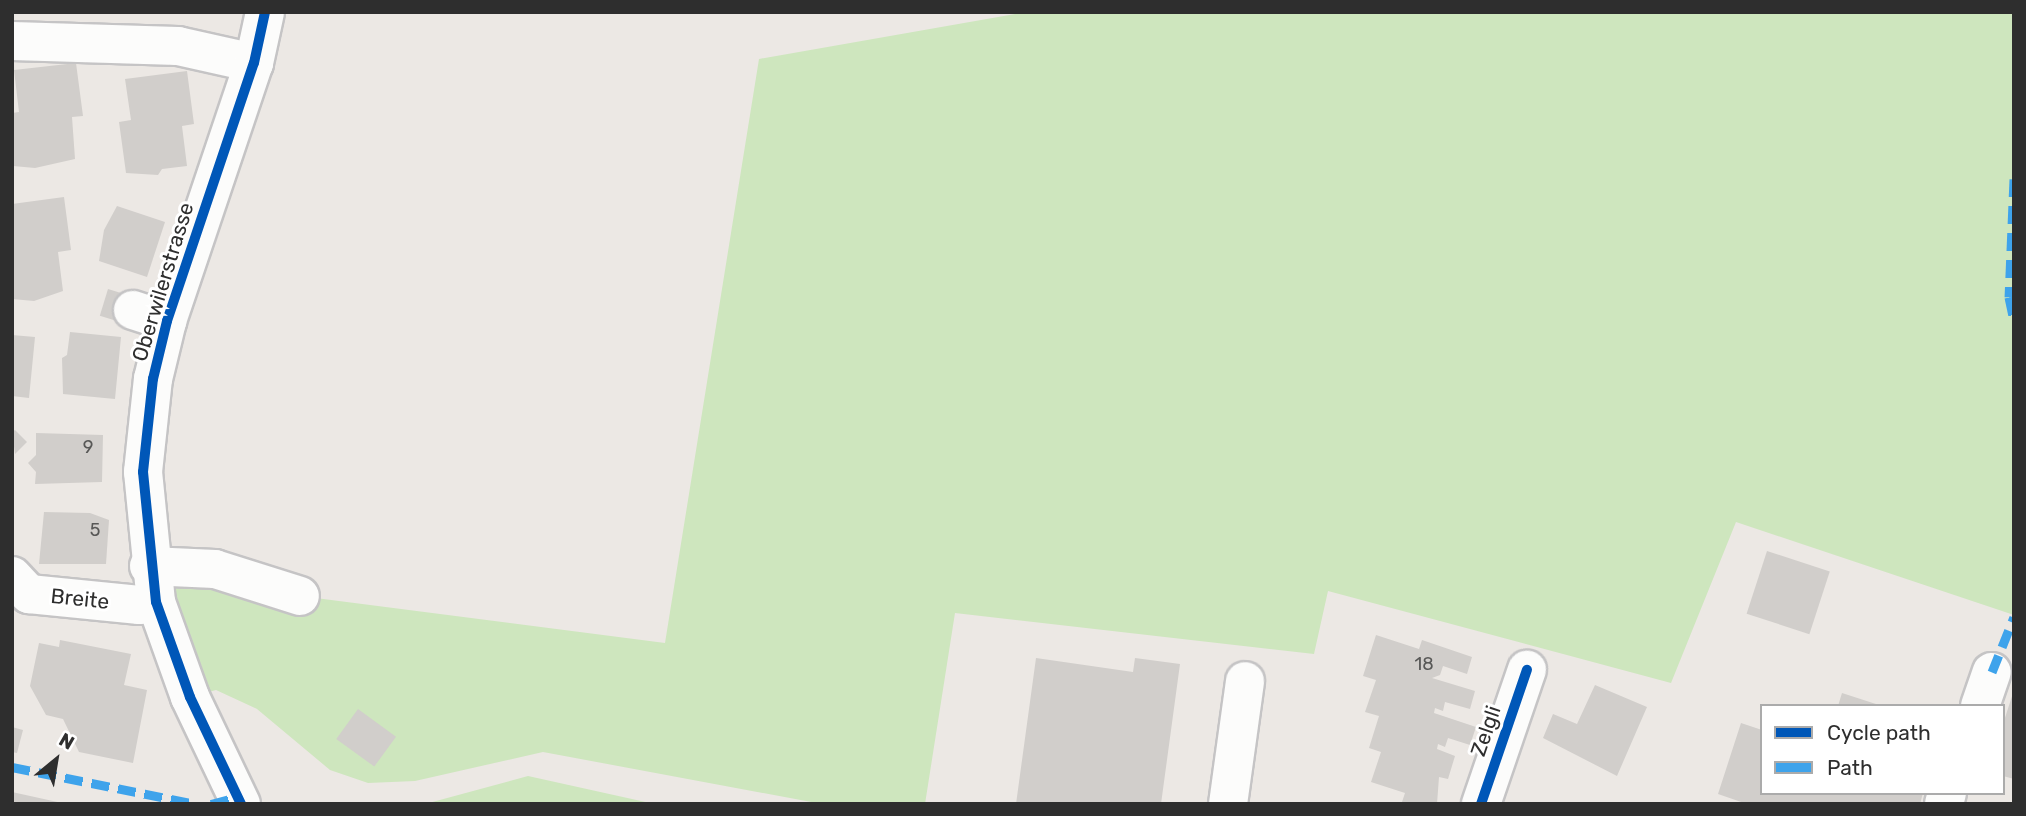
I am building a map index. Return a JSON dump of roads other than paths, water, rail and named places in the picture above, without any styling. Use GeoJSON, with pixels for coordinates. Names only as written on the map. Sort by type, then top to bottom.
{"type":"FeatureCollection","features":[{"type":"Feature","properties":{"kind":"street","name":"Oberwilerstrasse"},"geometry":{"type":"LineString","coordinates":[[241,804],[190,697],[152,584],[145,429],[150,315],[254,63],[265,12]]}},
{"type":"Feature","properties":{"kind":"street"},"geometry":{"type":"LineString","coordinates":[[12,41],[178,46],[254,63]]}},
{"type":"Feature","properties":{"kind":"street","name":"Breite"},"geometry":{"type":"LineString","coordinates":[[12,576],[29,594],[139,606],[152,584],[215,569],[300,596]]}},
{"type":"Feature","properties":{"kind":"street","name":"Zelgli"},"geometry":{"type":"LineString","coordinates":[[1481,804],[1527,670]]}},
{"type":"Feature","properties":{"kind":"street"},"geometry":{"type":"LineString","coordinates":[[1228,804],[1245,681]]}}]}
